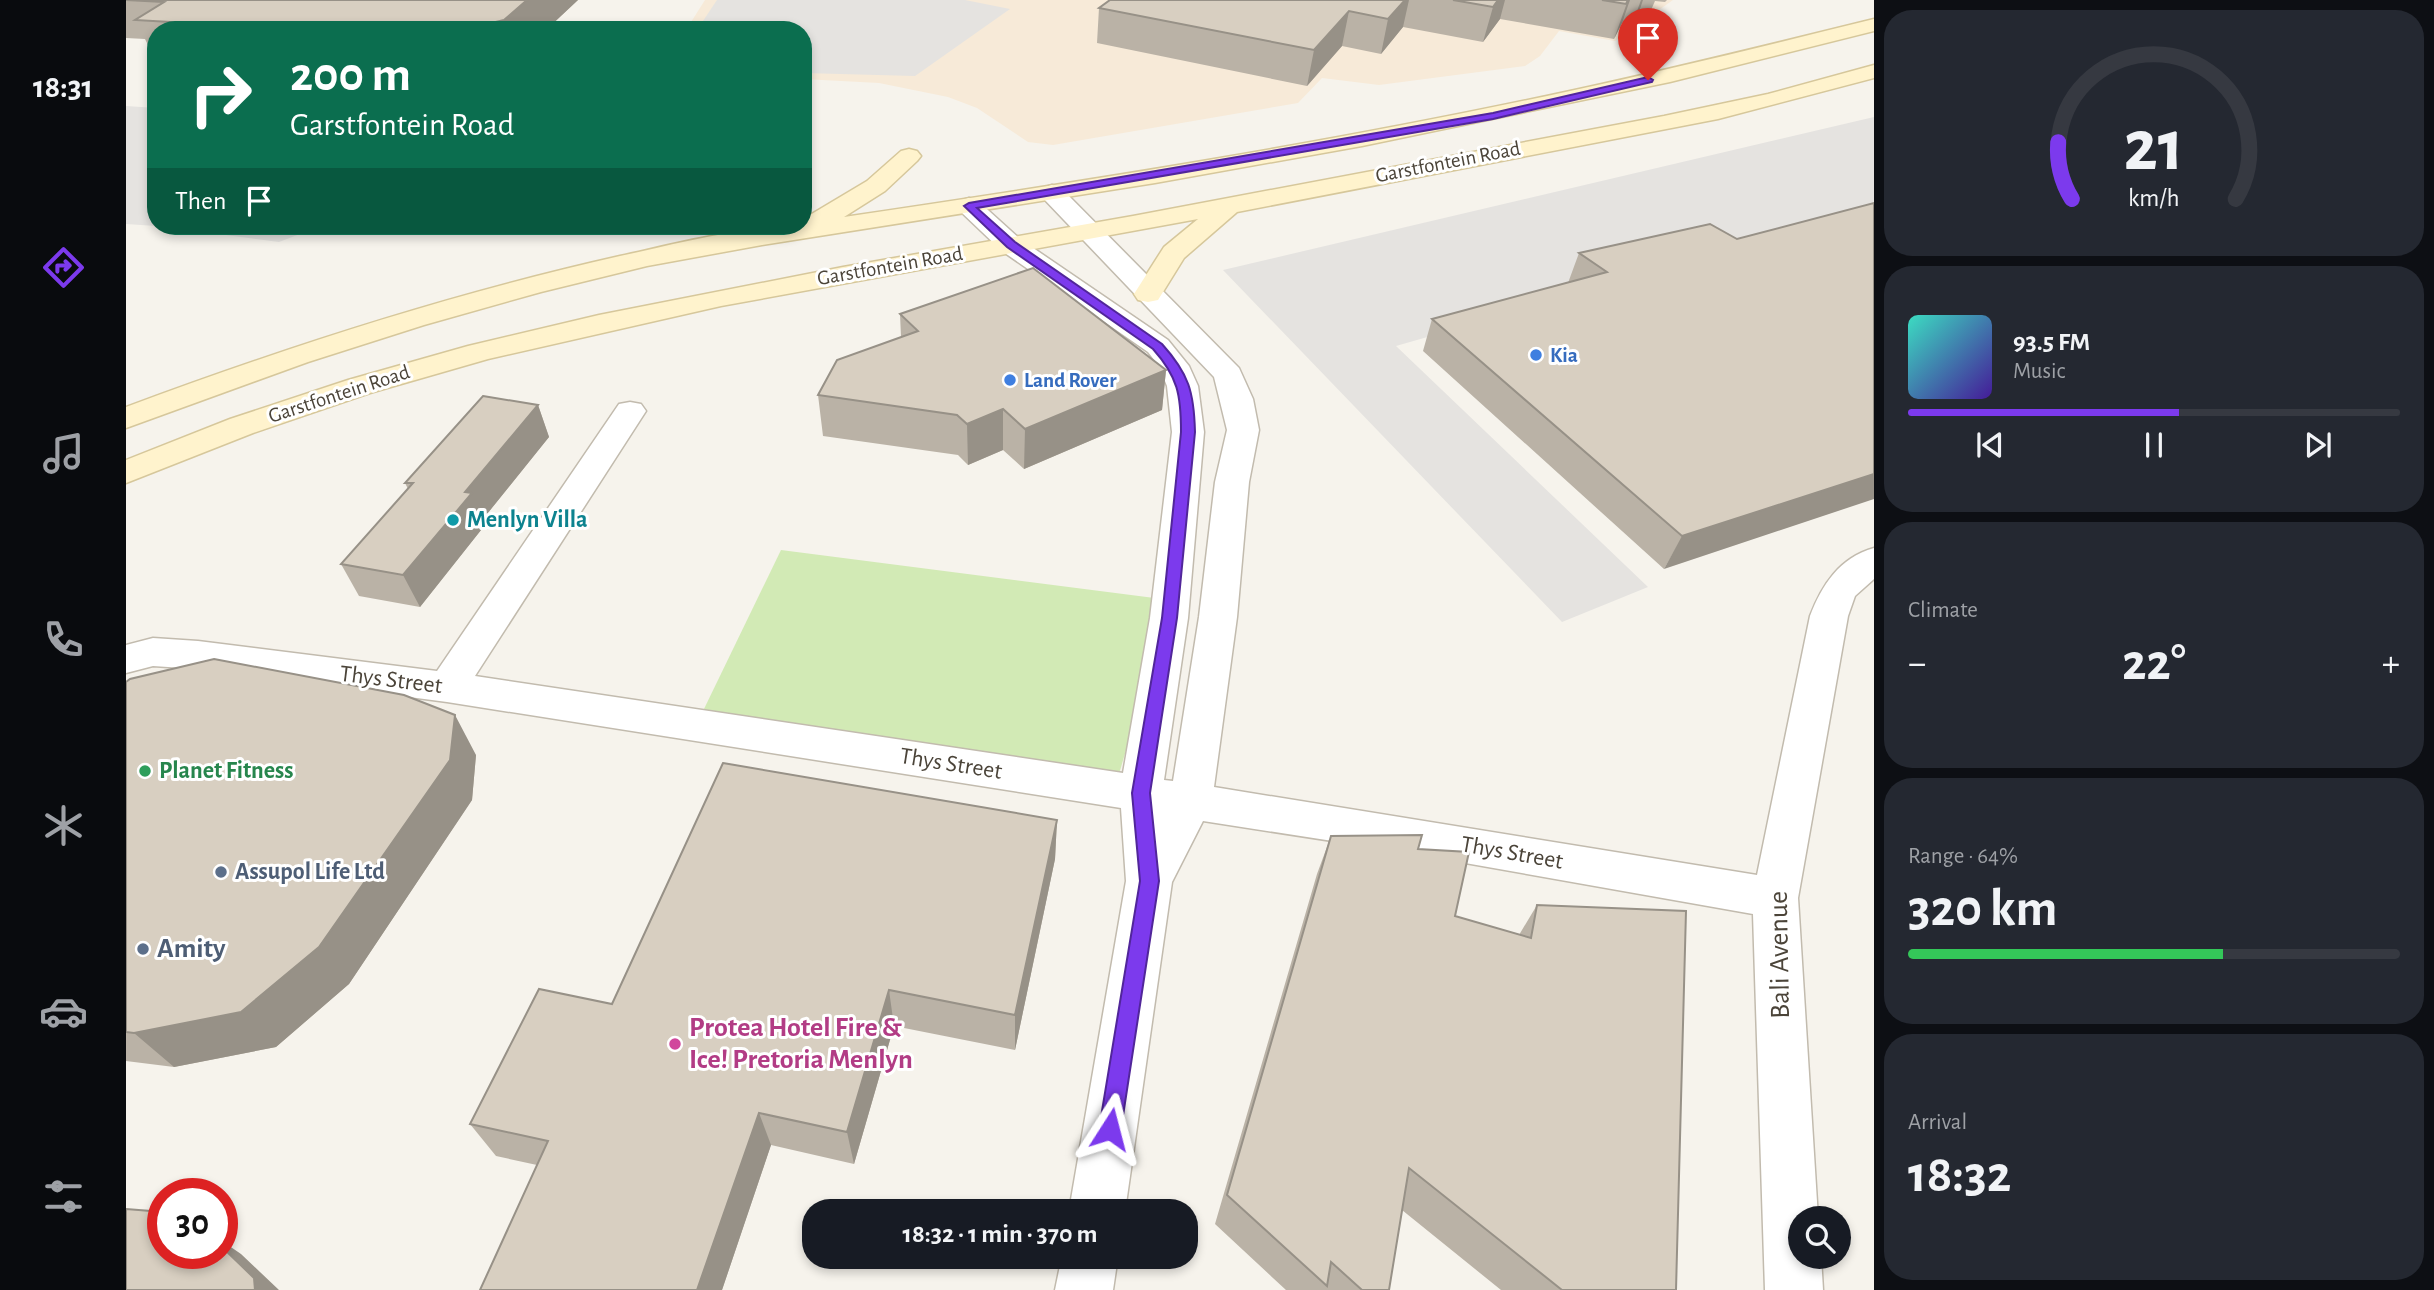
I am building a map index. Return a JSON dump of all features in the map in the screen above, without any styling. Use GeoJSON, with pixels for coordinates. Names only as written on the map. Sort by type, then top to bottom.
{"type":"FeatureCollection","features":[{"type":"Feature","properties":{"kind":"main road","name":"Garstfontein Road"},"geometry":{"type":"LineString","coordinates":[[812,229],[1052,193],[1493,116],[1813,41],[1871,15]]}},
{"type":"Feature","properties":{"kind":"main road","name":"Garstfontein Road"},"geometry":{"type":"LineString","coordinates":[[126,472],[276,413],[381,379],[653,310],[1091,231],[1715,113],[1801,91],[1847,89],[1874,71]]}},
{"type":"Feature","properties":{"kind":"main road"},"geometry":{"type":"LineString","coordinates":[[1745,84],[1801,91]]}},
{"type":"Feature","properties":{"kind":"main road"},"geometry":{"type":"LineString","coordinates":[[1493,116],[1615,107],[1695,92]]}},
{"type":"Feature","properties":{"kind":"main road"},"geometry":{"type":"LineString","coordinates":[[812,224],[876,186],[909,156]]}},
{"type":"Feature","properties":{"kind":"main road"},"geometry":{"type":"LineString","coordinates":[[1147,294],[1174,253],[1232,204]]}},
{"type":"Feature","properties":{"kind":"main road","name":"Garstfontein Road"},"geometry":{"type":"LineString","coordinates":[[126,418],[230,378],[500,294],[594,270],[776,235]]}},
{"type":"Feature","properties":{"kind":"street"},"geometry":{"type":"LineString","coordinates":[[1052,193],[1091,231],[1147,294],[1204,347],[1228,374],[1237,398],[1243,430],[1232,482],[1218,617],[1191,802],[1149,881]]}},
{"type":"Feature","properties":{"kind":"street"},"geometry":{"type":"LineString","coordinates":[[969,206],[1011,245],[1158,346],[1175,366],[1185,387],[1188,432],[1169,618],[1141,793],[1149,881],[1099,1199]]}},
{"type":"Feature","properties":{"kind":"street"},"geometry":{"type":"LineString","coordinates":[[447,687],[630,411]]}},
{"type":"Feature","properties":{"kind":"street","name":"Bali Avenue"},"geometry":{"type":"LineString","coordinates":[[1794,1290],[1775,898],[1829,616],[1839,589],[1874,559]]}},
{"type":"Feature","properties":{"kind":"street","name":"Thys Street"},"geometry":{"type":"LineString","coordinates":[[126,659],[153,652],[198,655],[447,687],[1397,833],[1775,898]]}},
{"type":"Feature","properties":{"kind":"street"},"geometry":{"type":"LineString","coordinates":[[1084,1290],[1088,1269]]}},
{"type":"Feature","properties":{"kind":"shaded area"},"geometry":{"type":"Polygon","coordinates":[[[705,0],[1673,0],[1615,41],[1559,31],[1540,56],[1525,66],[1379,85],[1322,78],[1298,103],[1053,145],[1028,142],[977,108],[948,97],[879,83],[812,79],[812,21],[692,21],[705,0]]]}},
{"type":"Feature","properties":{"kind":"shaded area"},"geometry":{"type":"Polygon","coordinates":[[[717,0],[965,0],[1010,9],[915,76],[812,73],[812,21],[703,21],[717,0]]]}},
{"type":"Feature","properties":{"kind":"shaded area"},"geometry":{"type":"Polygon","coordinates":[[[126,106],[147,107],[147,225],[126,224],[126,106]]]}},
{"type":"Feature","properties":{"kind":"shaded area"},"geometry":{"type":"Polygon","coordinates":[[[1874,117],[1874,209],[1396,346],[1648,587],[1562,622],[1223,270],[1874,117]]]}},
{"type":"Feature","properties":{"kind":"shaded area"},"geometry":{"type":"Polygon","coordinates":[[[226,235],[297,235],[279,242],[226,235]]]}},
{"type":"Feature","properties":{"kind":"green space"},"geometry":{"type":"Polygon","coordinates":[[[781,550],[1170,600],[1119,774],[703,711],[781,550]]]}},
{"type":"Feature","properties":{"kind":"building"},"geometry":{"type":"Polygon","coordinates":[[[126,0],[527,0],[500,21],[135,20],[164,2],[126,0]]]}},
{"type":"Feature","properties":{"kind":"building"},"geometry":{"type":"Polygon","coordinates":[[[1110,0],[1405,0],[1388,19],[1349,11],[1314,50],[1099,8],[1110,0]]]}},
{"type":"Feature","properties":{"kind":"building"},"geometry":{"type":"Polygon","coordinates":[[[1453,0],[1498,0],[1493,7],[1453,0]]]}},
{"type":"Feature","properties":{"kind":"building"},"geometry":{"type":"Polygon","coordinates":[[[1602,0],[1628,0],[1626,4],[1602,0]]]}},
{"type":"Feature","properties":{"kind":"building"},"geometry":{"type":"Polygon","coordinates":[[[1874,203],[1874,474],[1682,536],[1432,319],[1607,272],[1579,253],[1710,224],[1737,239],[1874,203]]]}},
{"type":"Feature","properties":{"kind":"building"},"geometry":{"type":"Polygon","coordinates":[[[1033,268],[1166,370],[1025,429],[1003,409],[967,424],[957,415],[818,395],[837,360],[918,331],[900,314],[1033,268]]]}},
{"type":"Feature","properties":{"kind":"building"},"geometry":{"type":"Polygon","coordinates":[[[483,396],[538,405],[465,492],[472,493],[403,575],[341,564],[413,483],[405,483],[483,396]]]}},
{"type":"Feature","properties":{"kind":"building"},"geometry":{"type":"Polygon","coordinates":[[[214,659],[404,695],[455,715],[450,760],[319,947],[241,1012],[134,1033],[126,1032],[126,682],[214,659]]]}},
{"type":"Feature","properties":{"kind":"building","name":"Protea Hotel Fire & Ice! Pretoria Menlyn"},"geometry":{"type":"Polygon","coordinates":[[[723,763],[1057,820],[1015,1015],[889,990],[847,1132],[759,1113],[697,1290],[480,1290],[548,1141],[470,1124],[539,989],[612,1004],[723,763]]]}},
{"type":"Feature","properties":{"kind":"building"},"geometry":{"type":"Polygon","coordinates":[[[1422,835],[1418,849],[1469,852],[1455,916],[1531,938],[1537,905],[1686,911],[1676,1290],[1562,1290],[1409,1168],[1389,1290],[1362,1290],[1331,1262],[1327,1286],[1227,1195],[1331,836],[1422,835]]]}},
{"type":"Feature","properties":{"kind":"building"},"geometry":{"type":"Polygon","coordinates":[[[126,1209],[147,1211],[147,1269],[238,1269],[238,1262],[254,1278],[255,1290],[126,1290],[126,1209]]]}},
{"type":"Feature","properties":{"kind":"place","name":"Kia"},"geometry":{"type":"Point","coordinates":[1536,355]}},
{"type":"Feature","properties":{"kind":"place","name":"Land Rover"},"geometry":{"type":"Point","coordinates":[1010,380]}},
{"type":"Feature","properties":{"kind":"place","name":"Menlyn Villa"},"geometry":{"type":"Point","coordinates":[453,520]}},
{"type":"Feature","properties":{"kind":"place","name":"Planet Fitness"},"geometry":{"type":"Point","coordinates":[145,771]}},
{"type":"Feature","properties":{"kind":"place","name":"Assupol Life Ltd"},"geometry":{"type":"Point","coordinates":[221,872]}},
{"type":"Feature","properties":{"kind":"place","name":"Amity"},"geometry":{"type":"Point","coordinates":[143,949]}},
{"type":"Feature","properties":{"kind":"place","name":"Protea Hotel Fire & Ice! Pretoria Menlyn"},"geometry":{"type":"Point","coordinates":[675,1044]}},
{"type":"Feature","properties":{"kind":"route"},"geometry":{"type":"LineString","coordinates":[[1110,1129],[1149,881],[1141,793],[1169,618],[1188,432],[1185,387],[1175,366],[1158,346],[1011,245],[969,206],[1493,116],[1648,80]]}}]}
